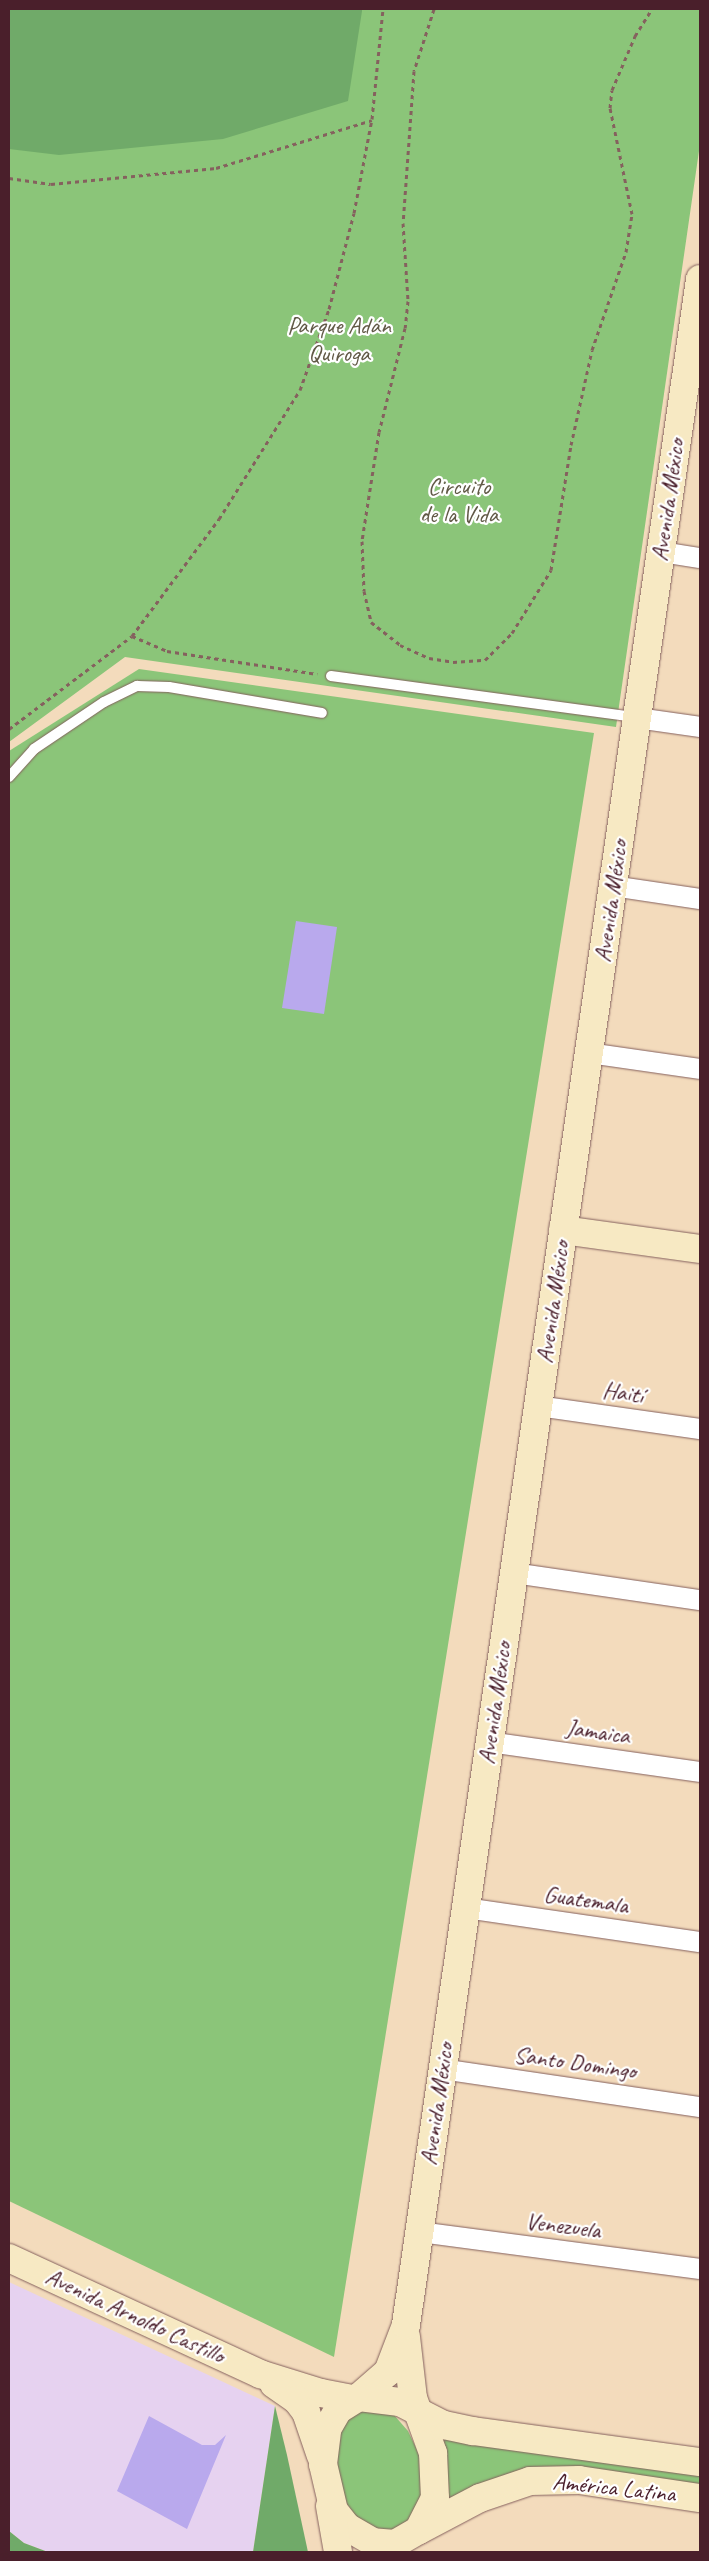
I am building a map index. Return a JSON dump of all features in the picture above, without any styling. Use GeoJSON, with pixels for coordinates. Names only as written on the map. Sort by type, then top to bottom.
{"type":"FeatureCollection","features":[{"type":"Feature","properties":{"kind":"main road","name":"Avenida México"},"geometry":{"type":"LineString","coordinates":[[418,2412],[410,2380],[406,2325],[661,552],[692,387],[700,279]]}},
{"type":"Feature","properties":{"kind":"main road"},"geometry":{"type":"LineString","coordinates":[[564,1230],[700,1249]]}},
{"type":"Feature","properties":{"kind":"main road","name":"Avenida Arnoldo Castillo"},"geometry":{"type":"LineString","coordinates":[[9,2258],[260,2374],[321,2393],[356,2398]]}},
{"type":"Feature","properties":{"kind":"main road","name":"Avenida México"},"geometry":{"type":"LineString","coordinates":[[356,2398],[388,2372],[406,2325]]}},
{"type":"Feature","properties":{"kind":"main road","name":"Avenida Arnoldo Castillo"},"geometry":{"type":"LineString","coordinates":[[260,2374],[297,2400],[306,2412],[323,2464]]}},
{"type":"Feature","properties":{"kind":"main road"},"geometry":{"type":"LineString","coordinates":[[329,2497],[339,2518],[354,2533],[373,2542],[403,2542],[430,2511],[436,2482],[433,2453],[418,2412],[400,2402],[356,2398],[331,2419],[324,2440],[323,2464],[338,2552]]}},
{"type":"Feature","properties":{"kind":"main road","name":"América Latina"},"geometry":{"type":"LineString","coordinates":[[418,2412],[444,2425],[473,2431],[700,2462]]}},
{"type":"Feature","properties":{"kind":"main road","name":"América Latina"},"geometry":{"type":"LineString","coordinates":[[403,2542],[480,2498],[530,2481],[579,2480],[700,2498]]}},
{"type":"Feature","properties":{"kind":"street"},"geometry":{"type":"LineString","coordinates":[[661,552],[700,558]]}},
{"type":"Feature","properties":{"kind":"street"},"geometry":{"type":"LineString","coordinates":[[637,718],[700,727]]}},
{"type":"Feature","properties":{"kind":"street"},"geometry":{"type":"LineString","coordinates":[[613,886],[700,899]]}},
{"type":"Feature","properties":{"kind":"street"},"geometry":{"type":"LineString","coordinates":[[589,1053],[700,1070]]}},
{"type":"Feature","properties":{"kind":"street","name":"Haití"},"geometry":{"type":"LineString","coordinates":[[538,1406],[700,1430]]}},
{"type":"Feature","properties":{"kind":"street"},"geometry":{"type":"LineString","coordinates":[[514,1573],[700,1600]]}},
{"type":"Feature","properties":{"kind":"street","name":"Jamaica"},"geometry":{"type":"LineString","coordinates":[[489,1742],[700,1772]]}},
{"type":"Feature","properties":{"kind":"street","name":"Guatemala"},"geometry":{"type":"LineString","coordinates":[[466,1908],[700,1942]]}},
{"type":"Feature","properties":{"kind":"street","name":"Santo Domingo"},"geometry":{"type":"LineString","coordinates":[[442,2069],[700,2107]]}},
{"type":"Feature","properties":{"kind":"street","name":"Venezuela"},"geometry":{"type":"LineString","coordinates":[[419,2232],[700,2269]]}},
{"type":"Feature","properties":{"kind":"lane"},"geometry":{"type":"LineString","coordinates":[[331,676],[637,718]]}},
{"type":"Feature","properties":{"kind":"lane"},"geometry":{"type":"LineString","coordinates":[[9,777],[34,749],[104,702],[137,686],[169,687],[322,713]]}},
{"type":"Feature","properties":{"kind":"path"},"geometry":{"type":"LineString","coordinates":[[9,729],[132,636],[219,519],[300,390],[329,309],[354,213],[372,120],[383,9]]}},
{"type":"Feature","properties":{"kind":"path"},"geometry":{"type":"LineString","coordinates":[[434,9],[414,71],[404,222],[408,302],[405,328],[380,432],[362,541],[364,591],[371,622],[400,645],[429,658],[453,662],[485,660],[512,633],[551,570],[571,444],[592,350],[626,252],[632,214],[610,108],[612,90],[635,36],[652,9]]}},
{"type":"Feature","properties":{"kind":"path"},"geometry":{"type":"LineString","coordinates":[[9,178],[51,184],[216,168],[372,120]]}},
{"type":"Feature","properties":{"kind":"path"},"geometry":{"type":"LineString","coordinates":[[132,636],[167,651],[331,676]]}},
{"type":"Feature","properties":{"kind":"shaded area"},"geometry":{"type":"Polygon","coordinates":[[[9,2282],[275,2406],[253,2552],[48,2552],[24,2543],[9,2531],[9,2282]]]}},
{"type":"Feature","properties":{"kind":"green space","name":"Parque Adán Quiroga"},"geometry":{"type":"Polygon","coordinates":[[[9,9],[700,9],[700,144],[616,727],[125,657],[9,742],[9,9]]]}},
{"type":"Feature","properties":{"kind":"green space"},"geometry":{"type":"Polygon","coordinates":[[[9,9],[362,9],[362,11],[348,101],[223,139],[59,155],[9,149],[9,9]]]}},
{"type":"Feature","properties":{"kind":"green space"},"geometry":{"type":"Polygon","coordinates":[[[139,669],[594,733],[334,2357],[9,2201],[9,751],[139,669]]]}},
{"type":"Feature","properties":{"kind":"green space"},"geometry":{"type":"Polygon","coordinates":[[[275,2406],[287,2455],[308,2552],[253,2552],[275,2406]]]}},
{"type":"Feature","properties":{"kind":"green space"},"geometry":{"type":"Polygon","coordinates":[[[365,2408],[394,2415],[408,2431],[420,2456],[423,2496],[418,2515],[390,2531],[371,2529],[356,2517],[341,2495],[335,2475],[337,2433],[343,2420],[365,2408]]]}},
{"type":"Feature","properties":{"kind":"green space"},"geometry":{"type":"Polygon","coordinates":[[[439,2438],[700,2473],[700,2485],[578,2467],[453,2500],[449,2498],[446,2454],[439,2438]]]}},
{"type":"Feature","properties":{"kind":"green space"},"geometry":{"type":"Polygon","coordinates":[[[9,2531],[24,2543],[48,2552],[9,2552],[9,2531]]]}},
{"type":"Feature","properties":{"kind":"building"},"geometry":{"type":"Polygon","coordinates":[[[296,921],[337,927],[324,1014],[282,1008],[296,921]]]}},
{"type":"Feature","properties":{"kind":"building"},"geometry":{"type":"Polygon","coordinates":[[[149,2416],[202,2445],[215,2445],[226,2435],[187,2529],[117,2491],[149,2416]]]}},
{"type":"Feature","properties":{"kind":"park label","name":"Circuito de la Vida"},"geometry":{"type":"Point","coordinates":[459,501]}}]}
